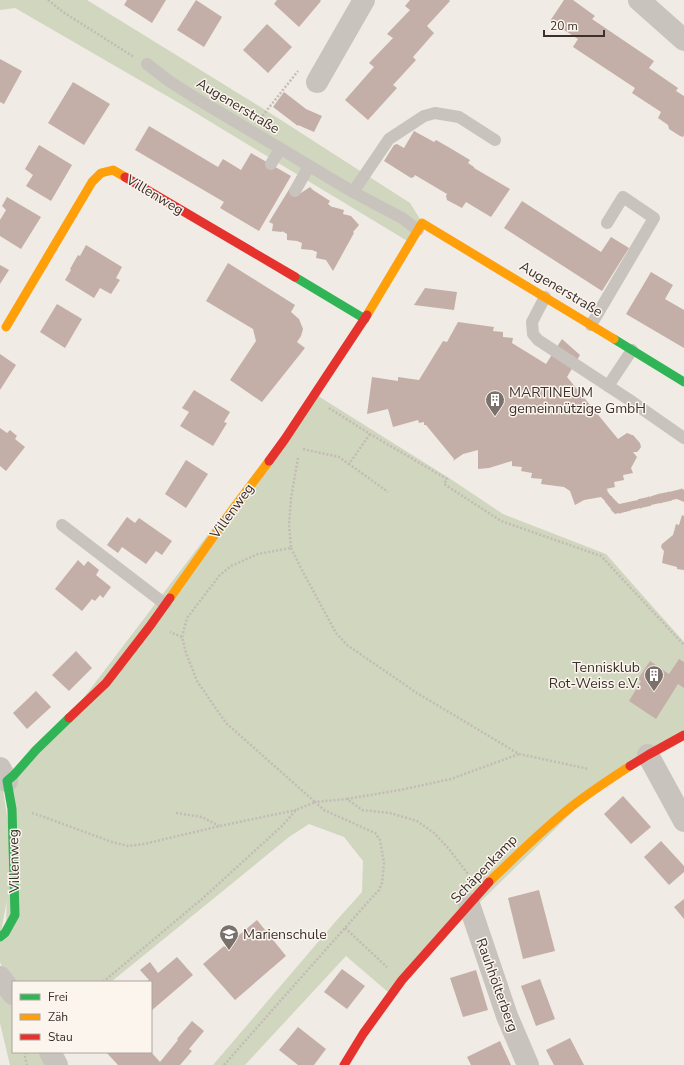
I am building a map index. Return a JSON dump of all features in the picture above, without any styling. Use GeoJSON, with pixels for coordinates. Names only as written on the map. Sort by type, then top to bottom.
{"type":"FeatureCollection","features":[{"type":"Feature","properties":{"kind":"street"},"geometry":{"type":"LineString","coordinates":[[317,82],[364,0]]}},
{"type":"Feature","properties":{"kind":"street"},"geometry":{"type":"LineString","coordinates":[[639,0],[684,40]]}},
{"type":"Feature","properties":{"kind":"street","name":"Villenweg"},"geometry":{"type":"LineString","coordinates":[[6,327],[92,182],[101,173],[113,170],[365,319]]}},
{"type":"Feature","properties":{"kind":"street","name":"Augenerstraße"},"geometry":{"type":"LineString","coordinates":[[420,226],[545,297],[684,382]]}},
{"type":"Feature","properties":{"kind":"street","name":"Villenweg"},"geometry":{"type":"LineString","coordinates":[[0,937],[5,933],[15,915],[12,809],[4,774],[14,775],[36,750],[106,683],[150,626],[285,439],[365,319],[420,226]]}},
{"type":"Feature","properties":{"kind":"street","name":"Schäpenkamp"},"geometry":{"type":"LineString","coordinates":[[344,1065],[363,1034],[402,980],[476,896],[537,836],[607,781],[648,755],[684,735]]}},
{"type":"Feature","properties":{"kind":"street"},"geometry":{"type":"LineString","coordinates":[[648,755],[684,821]]}},
{"type":"Feature","properties":{"kind":"street","name":"Rauhhölterberg"},"geometry":{"type":"LineString","coordinates":[[476,896],[508,1016],[528,1065]]}},
{"type":"Feature","properties":{"kind":"street"},"geometry":{"type":"LineString","coordinates":[[0,977],[12,993]]}},
{"type":"Feature","properties":{"kind":"street"},"geometry":{"type":"LineString","coordinates":[[51,1053],[57,1065]]}},
{"type":"Feature","properties":{"kind":"lane","name":"Augenerstraße"},"geometry":{"type":"LineString","coordinates":[[147,64],[169,81],[194,97],[352,192],[420,226]]}},
{"type":"Feature","properties":{"kind":"lane"},"geometry":{"type":"LineString","coordinates":[[352,192],[389,139],[424,116],[435,113],[459,117],[495,140]]}},
{"type":"Feature","properties":{"kind":"lane"},"geometry":{"type":"LineString","coordinates":[[271,164],[280,149]]}},
{"type":"Feature","properties":{"kind":"lane"},"geometry":{"type":"LineString","coordinates":[[295,191],[309,166]]}},
{"type":"Feature","properties":{"kind":"lane"},"geometry":{"type":"LineString","coordinates":[[591,325],[654,218],[623,197],[607,223]]}},
{"type":"Feature","properties":{"kind":"lane"},"geometry":{"type":"LineString","coordinates":[[545,297],[532,322],[533,334],[538,340],[684,438]]}},
{"type":"Feature","properties":{"kind":"lane"},"geometry":{"type":"LineString","coordinates":[[608,386],[632,350]]}},
{"type":"Feature","properties":{"kind":"lane"},"geometry":{"type":"LineString","coordinates":[[62,525],[165,604]]}},
{"type":"Feature","properties":{"kind":"path"},"geometry":{"type":"LineString","coordinates":[[48,0],[63,12],[147,64]]}},
{"type":"Feature","properties":{"kind":"path"},"geometry":{"type":"LineString","coordinates":[[256,124],[298,71],[317,82]]}},
{"type":"Feature","properties":{"kind":"path"},"geometry":{"type":"LineString","coordinates":[[307,404],[330,408],[370,434],[447,479],[444,484],[501,521],[601,556],[684,645]]}},
{"type":"Feature","properties":{"kind":"path"},"geometry":{"type":"LineString","coordinates":[[349,464],[370,434]]}},
{"type":"Feature","properties":{"kind":"path"},"geometry":{"type":"LineString","coordinates":[[285,439],[300,448],[339,457],[388,492]]}},
{"type":"Feature","properties":{"kind":"path"},"geometry":{"type":"LineString","coordinates":[[300,448],[291,498],[289,525],[292,548],[303,572],[336,633],[347,645],[417,694],[519,754],[582,766],[596,771],[607,781]]}},
{"type":"Feature","properties":{"kind":"path"},"geometry":{"type":"LineString","coordinates":[[224,1065],[379,890],[382,883],[384,863],[380,840],[375,833],[324,810],[226,723],[197,682],[186,653],[182,637],[188,618],[220,574],[231,566],[258,554],[292,548]]}},
{"type":"Feature","properties":{"kind":"path"},"geometry":{"type":"LineString","coordinates":[[150,626],[182,637]]}},
{"type":"Feature","properties":{"kind":"path"},"geometry":{"type":"LineString","coordinates":[[12,809],[44,816],[112,842],[128,846],[144,844],[296,810],[315,802],[347,799],[451,779],[519,754]]}},
{"type":"Feature","properties":{"kind":"path"},"geometry":{"type":"LineString","coordinates":[[347,799],[362,810],[390,813],[418,822],[434,833],[476,883],[476,896]]}},
{"type":"Feature","properties":{"kind":"path"},"geometry":{"type":"LineString","coordinates":[[104,981],[209,893],[282,826],[296,810]]}},
{"type":"Feature","properties":{"kind":"path"},"geometry":{"type":"LineString","coordinates":[[176,813],[202,817],[220,826]]}},
{"type":"Feature","properties":{"kind":"path"},"geometry":{"type":"LineString","coordinates":[[345,928],[402,980]]}},
{"type":"Feature","properties":{"kind":"path"},"geometry":{"type":"LineString","coordinates":[[26,1053],[26,1065]]}},
{"type":"Feature","properties":{"kind":"green space"},"geometry":{"type":"Polygon","coordinates":[[[0,0],[87,0],[270,113],[410,203],[422,222],[409,242],[186,107],[15,8],[0,10],[0,0]]]}},
{"type":"Feature","properties":{"kind":"green space"},"geometry":{"type":"Polygon","coordinates":[[[315,394],[449,478],[503,514],[606,554],[684,642],[684,733],[605,780],[388,992],[346,956],[245,1065],[213,1065],[362,892],[363,861],[344,837],[309,824],[289,837],[112,981],[12,981],[3,969],[0,962],[0,940],[6,933],[9,781],[63,725],[315,394]]]}},
{"type":"Feature","properties":{"kind":"green space"},"geometry":{"type":"Polygon","coordinates":[[[0,770],[14,862],[0,937],[0,770]]]}},
{"type":"Feature","properties":{"kind":"green space"},"geometry":{"type":"Polygon","coordinates":[[[0,986],[12,1004],[12,1053],[42,1053],[49,1065],[10,1065],[0,1023],[0,986]]]}},
{"type":"Feature","properties":{"kind":"building"},"geometry":{"type":"Polygon","coordinates":[[[127,0],[166,0],[152,23],[124,5],[127,0]]]}},
{"type":"Feature","properties":{"kind":"building"},"geometry":{"type":"Polygon","coordinates":[[[196,0],[222,17],[204,47],[177,30],[196,0]]]}},
{"type":"Feature","properties":{"kind":"building"},"geometry":{"type":"Polygon","coordinates":[[[277,0],[321,1],[299,27],[274,4],[277,0]]]}},
{"type":"Feature","properties":{"kind":"building"},"geometry":{"type":"Polygon","coordinates":[[[410,0],[450,1],[427,26],[434,33],[413,57],[416,60],[393,85],[397,88],[368,120],[345,100],[374,67],[369,63],[393,38],[387,34],[410,10],[405,6],[410,0]]]}},
{"type":"Feature","properties":{"kind":"building"},"geometry":{"type":"Polygon","coordinates":[[[564,0],[573,0],[595,16],[592,19],[654,61],[649,68],[678,88],[676,91],[684,96],[683,137],[669,129],[668,125],[658,118],[661,112],[632,93],[635,88],[573,47],[578,39],[550,21],[564,0]]]}},
{"type":"Feature","properties":{"kind":"building"},"geometry":{"type":"Polygon","coordinates":[[[267,24],[292,47],[268,73],[243,50],[267,24]]]}},
{"type":"Feature","properties":{"kind":"building"},"geometry":{"type":"Polygon","coordinates":[[[0,59],[22,71],[4,104],[0,102],[0,59]]]}},
{"type":"Feature","properties":{"kind":"building"},"geometry":{"type":"Polygon","coordinates":[[[73,82],[110,104],[84,145],[48,123],[73,82]]]}},
{"type":"Feature","properties":{"kind":"building"},"geometry":{"type":"Polygon","coordinates":[[[284,92],[306,109],[322,116],[314,132],[298,126],[273,107],[284,92]]]}},
{"type":"Feature","properties":{"kind":"building"},"geometry":{"type":"Polygon","coordinates":[[[149,126],[218,167],[223,159],[241,170],[251,153],[291,176],[259,231],[220,208],[224,202],[135,150],[149,126]]]}},
{"type":"Feature","properties":{"kind":"building"},"geometry":{"type":"Polygon","coordinates":[[[414,131],[434,142],[436,140],[470,160],[468,163],[474,168],[510,189],[491,217],[466,202],[462,208],[447,200],[447,194],[415,175],[411,178],[384,161],[394,145],[397,144],[404,148],[414,131]]]}},
{"type":"Feature","properties":{"kind":"building"},"geometry":{"type":"Polygon","coordinates":[[[39,145],[72,165],[51,201],[26,186],[33,175],[25,169],[39,145]]]}},
{"type":"Feature","properties":{"kind":"building"},"geometry":{"type":"Polygon","coordinates":[[[310,187],[330,201],[328,204],[332,207],[344,210],[343,214],[351,216],[359,225],[353,232],[354,233],[333,271],[326,260],[316,258],[317,252],[301,249],[302,243],[287,240],[287,234],[282,231],[272,231],[273,224],[269,222],[290,188],[301,193],[310,187]]]}},
{"type":"Feature","properties":{"kind":"building"},"geometry":{"type":"Polygon","coordinates":[[[7,197],[41,217],[21,249],[0,236],[0,220],[6,210],[2,206],[7,197]]]}},
{"type":"Feature","properties":{"kind":"building"},"geometry":{"type":"Polygon","coordinates":[[[522,201],[601,252],[611,237],[629,248],[602,291],[504,228],[522,201]]]}},
{"type":"Feature","properties":{"kind":"building"},"geometry":{"type":"Polygon","coordinates":[[[86,245],[122,267],[116,278],[120,280],[111,294],[100,288],[94,298],[65,280],[78,255],[80,256],[86,245]]]}},
{"type":"Feature","properties":{"kind":"building"},"geometry":{"type":"Polygon","coordinates":[[[228,263],[295,305],[291,312],[299,319],[303,329],[297,342],[305,348],[262,402],[230,380],[256,341],[253,329],[206,301],[228,263]]]}},
{"type":"Feature","properties":{"kind":"building"},"geometry":{"type":"Polygon","coordinates":[[[0,265],[9,270],[0,284],[0,265]]]}},
{"type":"Feature","properties":{"kind":"building"},"geometry":{"type":"Polygon","coordinates":[[[651,272],[673,285],[665,299],[684,310],[684,348],[626,314],[651,272]]]}},
{"type":"Feature","properties":{"kind":"building"},"geometry":{"type":"Polygon","coordinates":[[[425,288],[457,292],[454,310],[414,305],[425,288]]]}},
{"type":"Feature","properties":{"kind":"building"},"geometry":{"type":"Polygon","coordinates":[[[57,304],[82,319],[65,348],[40,332],[57,304]]]}},
{"type":"Feature","properties":{"kind":"building","name":"MARTINEUM gemeinnützige GmbH"},"geometry":{"type":"Polygon","coordinates":[[[458,322],[494,327],[493,331],[503,332],[503,337],[513,338],[512,343],[546,364],[562,339],[580,355],[567,377],[618,439],[627,433],[633,435],[640,443],[641,447],[639,450],[637,452],[633,452],[637,457],[631,468],[633,473],[623,475],[624,480],[614,482],[615,487],[606,489],[608,490],[607,491],[619,504],[681,488],[684,490],[684,502],[677,499],[620,514],[615,514],[601,497],[584,500],[575,505],[570,491],[564,487],[541,484],[542,479],[531,478],[532,473],[521,471],[522,467],[512,466],[512,461],[489,468],[478,469],[478,450],[463,454],[453,461],[454,459],[426,425],[424,425],[424,422],[419,423],[418,420],[393,427],[388,409],[367,414],[372,377],[398,381],[398,377],[419,380],[443,341],[447,342],[458,322]]]}},
{"type":"Feature","properties":{"kind":"building"},"geometry":{"type":"Polygon","coordinates":[[[0,354],[16,365],[0,390],[0,354]]]}},
{"type":"Feature","properties":{"kind":"building"},"geometry":{"type":"Polygon","coordinates":[[[194,390],[230,412],[224,422],[227,423],[213,446],[180,426],[189,412],[182,408],[194,390]]]}},
{"type":"Feature","properties":{"kind":"building"},"geometry":{"type":"Polygon","coordinates":[[[0,428],[7,433],[10,430],[17,436],[15,439],[25,447],[6,471],[0,466],[0,428]]]}},
{"type":"Feature","properties":{"kind":"building"},"geometry":{"type":"Polygon","coordinates":[[[186,460],[208,474],[186,508],[165,494],[186,460]]]}},
{"type":"Feature","properties":{"kind":"building"},"geometry":{"type":"Polygon","coordinates":[[[682,515],[684,516],[684,570],[662,563],[664,551],[661,547],[662,544],[673,535],[676,524],[679,525],[682,515]]]}},
{"type":"Feature","properties":{"kind":"building"},"geometry":{"type":"Polygon","coordinates":[[[127,517],[135,523],[139,518],[172,541],[162,555],[156,551],[146,564],[122,547],[118,553],[107,545],[127,517]]]}},
{"type":"Feature","properties":{"kind":"building"},"geometry":{"type":"Polygon","coordinates":[[[78,560],[84,566],[88,561],[99,570],[96,575],[111,587],[103,598],[100,595],[95,601],[92,599],[82,611],[55,589],[78,560]]]}},
{"type":"Feature","properties":{"kind":"building"},"geometry":{"type":"Polygon","coordinates":[[[76,651],[92,668],[69,691],[52,675],[76,651]]]}},
{"type":"Feature","properties":{"kind":"building","name":"Tennisklub Rot-Weiss e.V."},"geometry":{"type":"Polygon","coordinates":[[[679,659],[684,662],[684,688],[678,684],[656,719],[629,701],[641,681],[638,679],[650,661],[669,674],[679,659]]]}},
{"type":"Feature","properties":{"kind":"building"},"geometry":{"type":"Polygon","coordinates":[[[36,691],[51,707],[27,729],[13,713],[36,691]]]}},
{"type":"Feature","properties":{"kind":"building"},"geometry":{"type":"Polygon","coordinates":[[[623,796],[651,827],[631,844],[604,814],[623,796]]]}},
{"type":"Feature","properties":{"kind":"building"},"geometry":{"type":"Polygon","coordinates":[[[661,841],[684,866],[684,872],[669,885],[644,857],[661,841]]]}},
{"type":"Feature","properties":{"kind":"building"},"geometry":{"type":"Polygon","coordinates":[[[539,890],[555,951],[523,959],[508,898],[539,890]]]}},
{"type":"Feature","properties":{"kind":"building"},"geometry":{"type":"Polygon","coordinates":[[[684,899],[684,919],[674,907],[684,899]]]}},
{"type":"Feature","properties":{"kind":"building"},"geometry":{"type":"Polygon","coordinates":[[[257,920],[286,956],[235,1000],[203,964],[257,920]]]}},
{"type":"Feature","properties":{"kind":"building"},"geometry":{"type":"Polygon","coordinates":[[[177,957],[193,975],[152,1010],[152,981],[148,981],[149,980],[140,970],[150,962],[158,973],[177,957]]]}},
{"type":"Feature","properties":{"kind":"building"},"geometry":{"type":"Polygon","coordinates":[[[342,969],[365,986],[347,1009],[324,992],[342,969]]]}},
{"type":"Feature","properties":{"kind":"building"},"geometry":{"type":"Polygon","coordinates":[[[476,970],[488,1010],[463,1017],[450,978],[476,970]]]}},
{"type":"Feature","properties":{"kind":"building"},"geometry":{"type":"Polygon","coordinates":[[[540,979],[555,1019],[536,1026],[521,986],[540,979]]]}},
{"type":"Feature","properties":{"kind":"building"},"geometry":{"type":"Polygon","coordinates":[[[192,1021],[204,1031],[189,1049],[192,1051],[180,1065],[118,1065],[107,1053],[152,1053],[160,1062],[178,1040],[177,1039],[192,1021]]]}},
{"type":"Feature","properties":{"kind":"building"},"geometry":{"type":"Polygon","coordinates":[[[298,1027],[326,1049],[314,1065],[298,1065],[279,1050],[298,1027]]]}},
{"type":"Feature","properties":{"kind":"building"},"geometry":{"type":"Polygon","coordinates":[[[570,1038],[584,1065],[554,1065],[546,1050],[570,1038]]]}},
{"type":"Feature","properties":{"kind":"building"},"geometry":{"type":"Polygon","coordinates":[[[500,1041],[511,1065],[471,1065],[467,1057],[500,1041]]]}},
{"type":"Feature","properties":{"kind":"traffic: fast"},"geometry":{"type":"LineString","coordinates":[[295,277],[365,319]]}},
{"type":"Feature","properties":{"kind":"traffic: fast"},"geometry":{"type":"LineString","coordinates":[[614,339],[684,382]]}},
{"type":"Feature","properties":{"kind":"traffic: fast"},"geometry":{"type":"LineString","coordinates":[[0,937],[5,933],[15,915],[12,809],[7,781],[69,718]]}},
{"type":"Feature","properties":{"kind":"traffic: slow"},"geometry":{"type":"LineString","coordinates":[[6,327],[92,182],[101,173],[113,170],[125,177]]}},
{"type":"Feature","properties":{"kind":"traffic: slow"},"geometry":{"type":"LineString","coordinates":[[367,315],[422,223],[614,339]]}},
{"type":"Feature","properties":{"kind":"traffic: slow"},"geometry":{"type":"LineString","coordinates":[[170,598],[269,461]]}},
{"type":"Feature","properties":{"kind":"traffic: slow"},"geometry":{"type":"LineString","coordinates":[[489,882],[529,843],[578,801],[630,766]]}},
{"type":"Feature","properties":{"kind":"traffic: jam"},"geometry":{"type":"LineString","coordinates":[[125,177],[295,277]]}},
{"type":"Feature","properties":{"kind":"traffic: jam"},"geometry":{"type":"LineString","coordinates":[[269,461],[367,315]]}},
{"type":"Feature","properties":{"kind":"traffic: jam"},"geometry":{"type":"LineString","coordinates":[[69,718],[106,683],[170,598]]}},
{"type":"Feature","properties":{"kind":"traffic: jam"},"geometry":{"type":"LineString","coordinates":[[630,766],[684,735]]}},
{"type":"Feature","properties":{"kind":"traffic: jam"},"geometry":{"type":"LineString","coordinates":[[344,1065],[363,1034],[402,980],[489,882]]}},
{"type":"Feature","properties":{"kind":"place","name":"MARTINEUM gemeinnützige GmbH"},"geometry":{"type":"Point","coordinates":[495,417]}},
{"type":"Feature","properties":{"kind":"place","name":"Tennisklub Rot-Weiss e.V."},"geometry":{"type":"Point","coordinates":[654,692]}},
{"type":"Feature","properties":{"kind":"place","name":"Marienschule"},"geometry":{"type":"Point","coordinates":[229,951]}}]}
